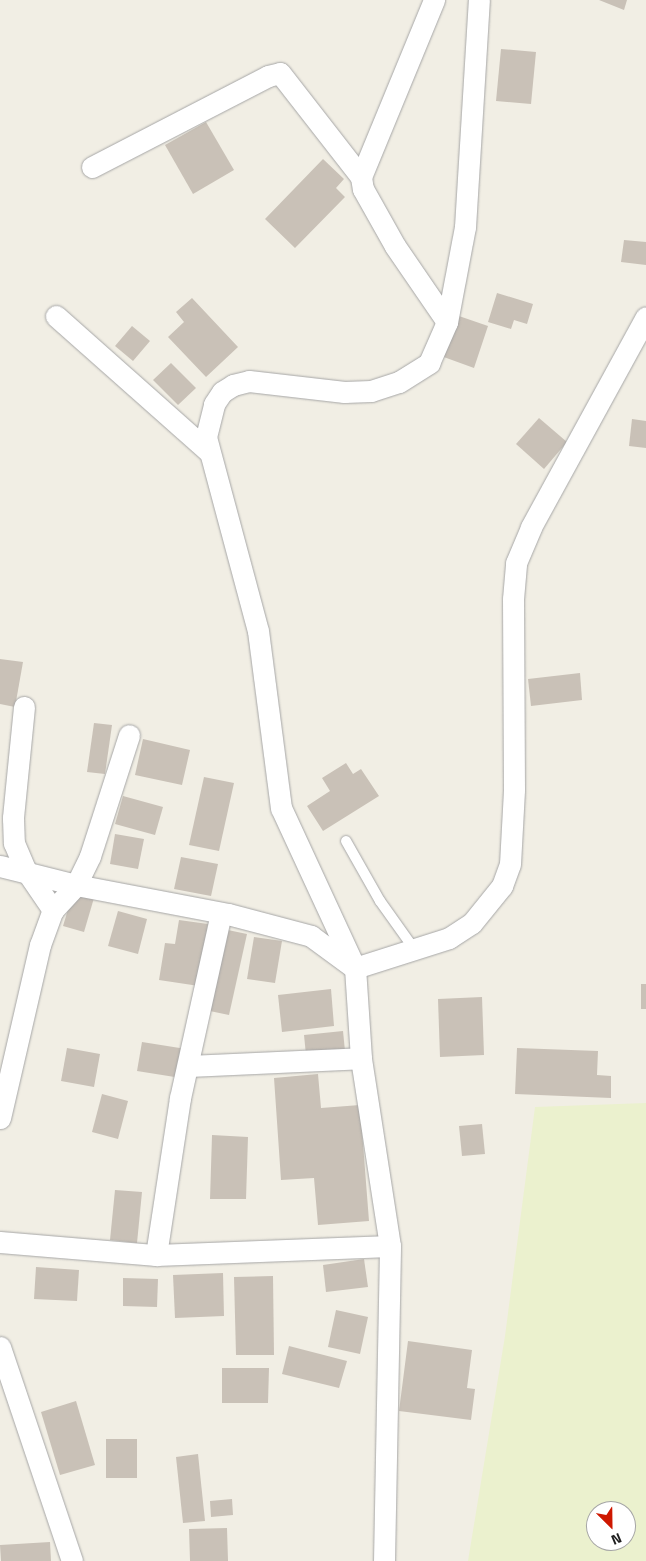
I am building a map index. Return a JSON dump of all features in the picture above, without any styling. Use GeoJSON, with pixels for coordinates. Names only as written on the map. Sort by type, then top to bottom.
{"type":"FeatureCollection","features":[{"type":"Feature","properties":{"kind":"street"},"geometry":{"type":"LineString","coordinates":[[361,177],[434,0]]}},
{"type":"Feature","properties":{"kind":"street"},"geometry":{"type":"LineString","coordinates":[[384,1561],[390,1246],[361,1058],[355,968],[280,808],[258,631],[208,451],[206,436],[214,404],[222,392],[233,385],[249,381],[344,392],[371,392],[399,382],[428,363],[447,322],[465,227],[479,0]]}},
{"type":"Feature","properties":{"kind":"street"},"geometry":{"type":"LineString","coordinates":[[92,167],[268,76],[280,73],[361,177],[363,189],[395,246],[447,322]]}},
{"type":"Feature","properties":{"kind":"street"},"geometry":{"type":"LineString","coordinates":[[56,316],[208,451]]}},
{"type":"Feature","properties":{"kind":"street"},"geometry":{"type":"LineString","coordinates":[[355,968],[449,938],[472,923],[492,903],[510,864],[516,563],[531,527],[646,317]]}},
{"type":"Feature","properties":{"kind":"street"},"geometry":{"type":"LineString","coordinates":[[24,707],[13,818],[14,843],[25,869],[53,910]]}},
{"type":"Feature","properties":{"kind":"street"},"geometry":{"type":"LineString","coordinates":[[0,1118],[40,946],[53,910],[76,886],[99,834],[129,735]]}},
{"type":"Feature","properties":{"kind":"street"},"geometry":{"type":"LineString","coordinates":[[0,866],[25,869],[76,886],[221,913],[310,936],[355,968]]}},
{"type":"Feature","properties":{"kind":"street"},"geometry":{"type":"LineString","coordinates":[[156,1255],[188,1066],[221,913]]}},
{"type":"Feature","properties":{"kind":"street"},"geometry":{"type":"LineString","coordinates":[[188,1066],[361,1058]]}},
{"type":"Feature","properties":{"kind":"street"},"geometry":{"type":"LineString","coordinates":[[0,1242],[156,1255],[390,1246]]}},
{"type":"Feature","properties":{"kind":"street"},"geometry":{"type":"LineString","coordinates":[[0,1347],[72,1561]]}},
{"type":"Feature","properties":{"kind":"lane"},"geometry":{"type":"LineString","coordinates":[[346,841],[380,901],[416,950]]}},
{"type":"Feature","properties":{"kind":"green space"},"geometry":{"type":"Polygon","coordinates":[[[646,1103],[646,1561],[468,1561],[505,1336],[535,1107],[646,1103]]]}},
{"type":"Feature","properties":{"kind":"building"},"geometry":{"type":"Polygon","coordinates":[[[599,0],[627,0],[624,10],[599,0]]]}},
{"type":"Feature","properties":{"kind":"building"},"geometry":{"type":"Polygon","coordinates":[[[501,49],[536,52],[531,104],[496,101],[501,49]]]}},
{"type":"Feature","properties":{"kind":"building"},"geometry":{"type":"Polygon","coordinates":[[[206,122],[234,170],[193,194],[165,145],[206,122]]]}},
{"type":"Feature","properties":{"kind":"building"},"geometry":{"type":"Polygon","coordinates":[[[323,159],[344,179],[336,188],[345,197],[295,248],[265,219],[323,159]]]}},
{"type":"Feature","properties":{"kind":"building"},"geometry":{"type":"Polygon","coordinates":[[[624,240],[646,242],[646,265],[621,262],[624,240]]]}},
{"type":"Feature","properties":{"kind":"building"},"geometry":{"type":"Polygon","coordinates":[[[497,293],[533,304],[527,324],[514,320],[511,329],[488,322],[497,293]]]}},
{"type":"Feature","properties":{"kind":"building"},"geometry":{"type":"Polygon","coordinates":[[[192,298],[238,347],[206,377],[168,337],[184,322],[176,312],[192,298]]]}},
{"type":"Feature","properties":{"kind":"building"},"geometry":{"type":"Polygon","coordinates":[[[456,315],[488,326],[474,368],[441,356],[456,315]]]}},
{"type":"Feature","properties":{"kind":"building"},"geometry":{"type":"Polygon","coordinates":[[[132,326],[150,341],[133,361],[115,346],[132,326]]]}},
{"type":"Feature","properties":{"kind":"building"},"geometry":{"type":"Polygon","coordinates":[[[171,363],[196,388],[178,405],[153,380],[171,363]]]}},
{"type":"Feature","properties":{"kind":"building"},"geometry":{"type":"Polygon","coordinates":[[[539,418],[567,442],[544,469],[516,444],[539,418]]]}},
{"type":"Feature","properties":{"kind":"building"},"geometry":{"type":"Polygon","coordinates":[[[632,419],[646,421],[646,448],[629,446],[632,419]]]}},
{"type":"Feature","properties":{"kind":"building"},"geometry":{"type":"Polygon","coordinates":[[[0,659],[23,662],[15,707],[0,704],[0,659]]]}},
{"type":"Feature","properties":{"kind":"building"},"geometry":{"type":"Polygon","coordinates":[[[580,673],[582,700],[531,706],[528,679],[580,673]]]}},
{"type":"Feature","properties":{"kind":"building"},"geometry":{"type":"Polygon","coordinates":[[[94,723],[112,725],[105,774],[87,772],[94,723]]]}},
{"type":"Feature","properties":{"kind":"building"},"geometry":{"type":"Polygon","coordinates":[[[143,739],[190,750],[182,785],[135,775],[143,739]]]}},
{"type":"Feature","properties":{"kind":"building"},"geometry":{"type":"Polygon","coordinates":[[[346,763],[353,774],[361,769],[379,796],[323,831],[307,806],[330,791],[322,778],[346,763]]]}},
{"type":"Feature","properties":{"kind":"building"},"geometry":{"type":"Polygon","coordinates":[[[204,777],[234,783],[219,851],[189,845],[204,777]]]}},
{"type":"Feature","properties":{"kind":"building"},"geometry":{"type":"Polygon","coordinates":[[[123,796],[163,807],[155,835],[115,824],[123,796]]]}},
{"type":"Feature","properties":{"kind":"building"},"geometry":{"type":"Polygon","coordinates":[[[115,834],[144,839],[138,869],[110,864],[115,834]]]}},
{"type":"Feature","properties":{"kind":"building"},"geometry":{"type":"Polygon","coordinates":[[[181,857],[218,864],[211,896],[174,889],[181,857]]]}},
{"type":"Feature","properties":{"kind":"building"},"geometry":{"type":"Polygon","coordinates":[[[73,893],[94,898],[84,932],[63,926],[73,893]]]}},
{"type":"Feature","properties":{"kind":"building"},"geometry":{"type":"Polygon","coordinates":[[[118,911],[147,919],[138,954],[108,946],[118,911]]]}},
{"type":"Feature","properties":{"kind":"building"},"geometry":{"type":"Polygon","coordinates":[[[179,920],[208,924],[199,986],[159,980],[165,943],[175,944],[179,920]]]}},
{"type":"Feature","properties":{"kind":"building"},"geometry":{"type":"Polygon","coordinates":[[[223,929],[247,934],[229,1015],[205,1010],[223,929]]]}},
{"type":"Feature","properties":{"kind":"building"},"geometry":{"type":"Polygon","coordinates":[[[254,937],[282,941],[275,983],[247,979],[254,937]]]}},
{"type":"Feature","properties":{"kind":"building"},"geometry":{"type":"Polygon","coordinates":[[[641,984],[646,984],[646,1009],[641,1009],[641,984]]]}},
{"type":"Feature","properties":{"kind":"building"},"geometry":{"type":"Polygon","coordinates":[[[331,989],[334,1026],[282,1032],[278,995],[331,989]]]}},
{"type":"Feature","properties":{"kind":"building"},"geometry":{"type":"Polygon","coordinates":[[[482,997],[484,1055],[440,1057],[438,999],[482,997]]]}},
{"type":"Feature","properties":{"kind":"building"},"geometry":{"type":"Polygon","coordinates":[[[343,1031],[345,1051],[306,1055],[304,1035],[343,1031]]]}},
{"type":"Feature","properties":{"kind":"building"},"geometry":{"type":"Polygon","coordinates":[[[142,1042],[186,1049],[181,1078],[137,1071],[142,1042]]]}},
{"type":"Feature","properties":{"kind":"building"},"geometry":{"type":"Polygon","coordinates":[[[67,1048],[100,1054],[94,1087],[61,1081],[67,1048]]]}},
{"type":"Feature","properties":{"kind":"building"},"geometry":{"type":"Polygon","coordinates":[[[517,1048],[598,1051],[597,1075],[611,1076],[611,1098],[515,1094],[517,1048]]]}},
{"type":"Feature","properties":{"kind":"building"},"geometry":{"type":"Polygon","coordinates":[[[318,1074],[321,1108],[360,1105],[369,1221],[318,1225],[314,1178],[281,1180],[274,1078],[318,1074]]]}},
{"type":"Feature","properties":{"kind":"building"},"geometry":{"type":"Polygon","coordinates":[[[102,1094],[128,1101],[118,1139],[92,1132],[102,1094]]]}},
{"type":"Feature","properties":{"kind":"building"},"geometry":{"type":"Polygon","coordinates":[[[482,1124],[485,1154],[462,1156],[459,1126],[482,1124]]]}},
{"type":"Feature","properties":{"kind":"building"},"geometry":{"type":"Polygon","coordinates":[[[212,1135],[248,1137],[246,1199],[210,1199],[212,1135]]]}},
{"type":"Feature","properties":{"kind":"building"},"geometry":{"type":"Polygon","coordinates":[[[115,1190],[142,1192],[137,1243],[110,1240],[115,1190]]]}},
{"type":"Feature","properties":{"kind":"building"},"geometry":{"type":"Polygon","coordinates":[[[364,1259],[368,1287],[326,1292],[323,1265],[364,1259]]]}},
{"type":"Feature","properties":{"kind":"building"},"geometry":{"type":"Polygon","coordinates":[[[36,1267],[79,1270],[77,1301],[34,1299],[36,1267]]]}},
{"type":"Feature","properties":{"kind":"building"},"geometry":{"type":"Polygon","coordinates":[[[223,1273],[224,1316],[175,1318],[173,1275],[223,1273]]]}},
{"type":"Feature","properties":{"kind":"building"},"geometry":{"type":"Polygon","coordinates":[[[273,1276],[274,1355],[236,1355],[234,1277],[273,1276]]]}},
{"type":"Feature","properties":{"kind":"building"},"geometry":{"type":"Polygon","coordinates":[[[123,1278],[158,1279],[157,1307],[123,1306],[123,1278]]]}},
{"type":"Feature","properties":{"kind":"building"},"geometry":{"type":"Polygon","coordinates":[[[336,1310],[368,1317],[360,1354],[328,1347],[336,1310]]]}},
{"type":"Feature","properties":{"kind":"building"},"geometry":{"type":"Polygon","coordinates":[[[408,1341],[472,1350],[467,1388],[475,1389],[471,1420],[399,1411],[408,1341]]]}},
{"type":"Feature","properties":{"kind":"building"},"geometry":{"type":"Polygon","coordinates":[[[289,1346],[347,1361],[339,1388],[282,1374],[289,1346]]]}},
{"type":"Feature","properties":{"kind":"building"},"geometry":{"type":"Polygon","coordinates":[[[222,1368],[269,1368],[268,1403],[222,1403],[222,1368]]]}},
{"type":"Feature","properties":{"kind":"building"},"geometry":{"type":"Polygon","coordinates":[[[76,1401],[95,1465],[60,1475],[41,1412],[76,1401]]]}},
{"type":"Feature","properties":{"kind":"building"},"geometry":{"type":"Polygon","coordinates":[[[106,1439],[137,1439],[137,1478],[106,1478],[106,1439]]]}},
{"type":"Feature","properties":{"kind":"building"},"geometry":{"type":"Polygon","coordinates":[[[198,1454],[205,1521],[183,1523],[176,1457],[198,1454]]]}},
{"type":"Feature","properties":{"kind":"building"},"geometry":{"type":"Polygon","coordinates":[[[232,1499],[233,1515],[211,1517],[210,1501],[232,1499]]]}},
{"type":"Feature","properties":{"kind":"building"},"geometry":{"type":"Polygon","coordinates":[[[227,1528],[228,1561],[190,1561],[189,1529],[227,1528]]]}},
{"type":"Feature","properties":{"kind":"building"},"geometry":{"type":"Polygon","coordinates":[[[50,1542],[51,1561],[1,1561],[0,1545],[50,1542]]]}}]}
